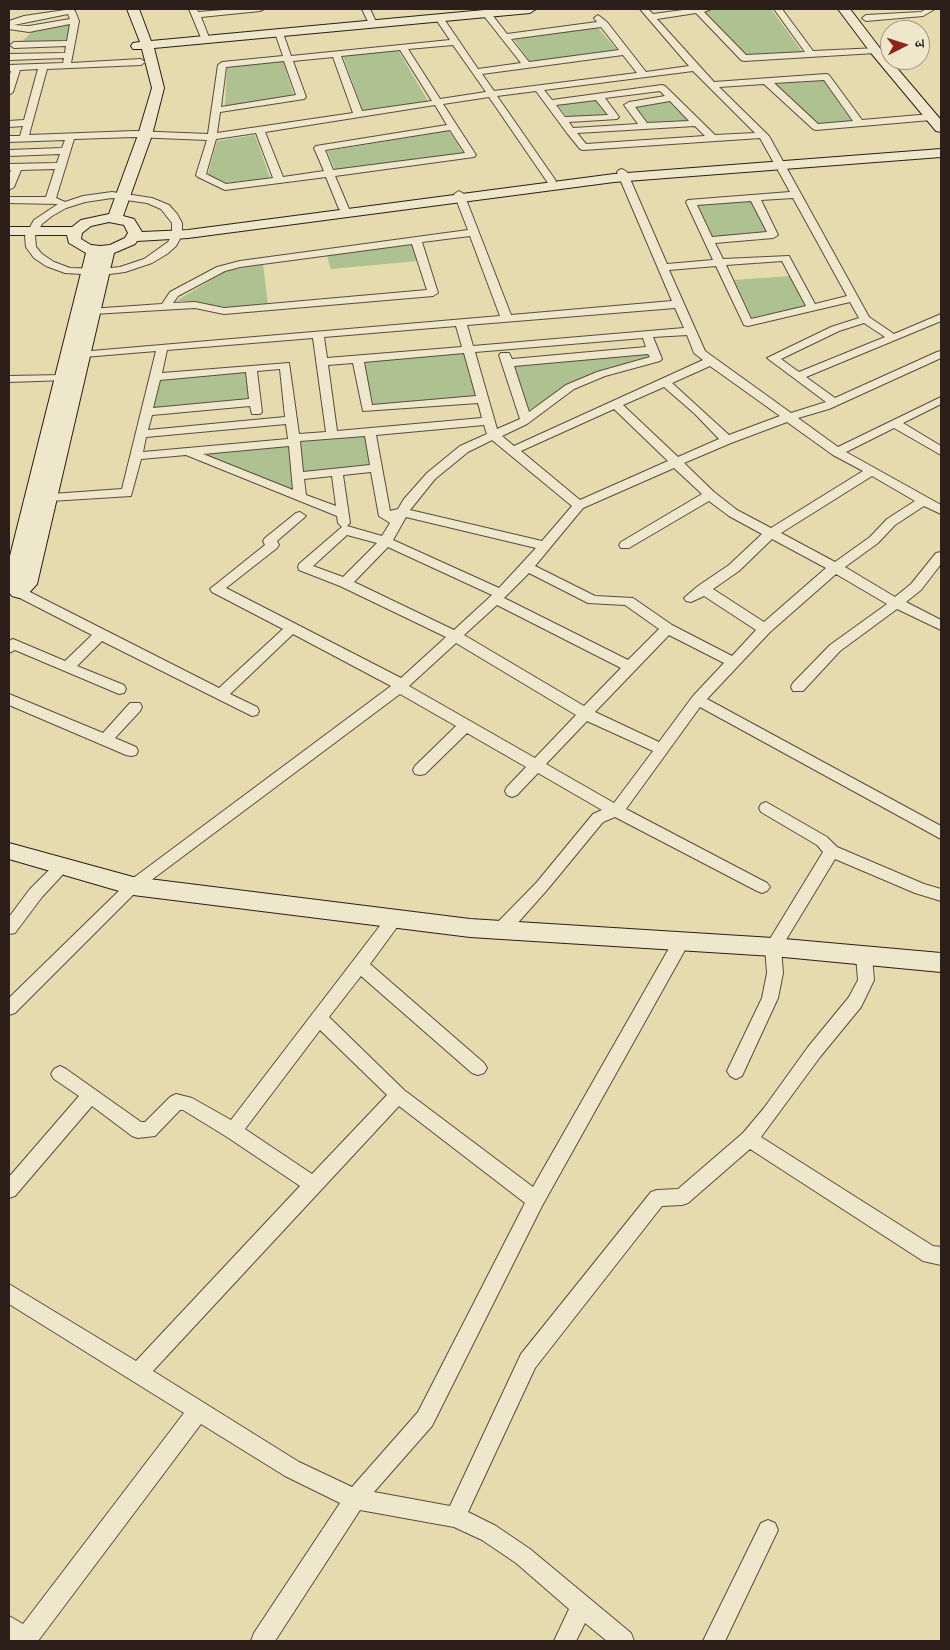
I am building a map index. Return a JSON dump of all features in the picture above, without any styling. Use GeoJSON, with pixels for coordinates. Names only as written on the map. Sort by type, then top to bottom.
{"type":"FeatureCollection","features":[{"type":"Feature","properties":{"kind":"street"},"geometry":{"type":"LineString","coordinates":[[17,9],[24,19]]}},
{"type":"Feature","properties":{"kind":"street"},"geometry":{"type":"LineString","coordinates":[[109,218],[158,88],[157,76],[124,9]]}},
{"type":"Feature","properties":{"kind":"street"},"geometry":{"type":"LineString","coordinates":[[132,9],[142,45],[142,62],[147,80],[140,135]]}},
{"type":"Feature","properties":{"kind":"street"},"geometry":{"type":"LineString","coordinates":[[206,40],[194,12],[260,9]]}},
{"type":"Feature","properties":{"kind":"street"},"geometry":{"type":"LineString","coordinates":[[366,9],[374,24]]}},
{"type":"Feature","properties":{"kind":"street"},"geometry":{"type":"LineString","coordinates":[[142,45],[527,9]]}},
{"type":"Feature","properties":{"kind":"street"},"geometry":{"type":"LineString","coordinates":[[644,9],[696,68],[762,135],[865,319],[893,338]]}},
{"type":"Feature","properties":{"kind":"street"},"geometry":{"type":"LineString","coordinates":[[651,17],[703,9],[744,58],[875,50]]}},
{"type":"Feature","properties":{"kind":"street"},"geometry":{"type":"LineString","coordinates":[[778,9],[811,54]]}},
{"type":"Feature","properties":{"kind":"street"},"geometry":{"type":"LineString","coordinates":[[844,9],[875,50],[936,113]]}},
{"type":"Feature","properties":{"kind":"street"},"geometry":{"type":"LineString","coordinates":[[863,14],[922,14],[931,9]]}},
{"type":"Feature","properties":{"kind":"street"},"geometry":{"type":"LineString","coordinates":[[9,26],[24,19],[70,10],[75,21],[66,67]]}},
{"type":"Feature","properties":{"kind":"street"},"geometry":{"type":"LineString","coordinates":[[487,14],[527,65]]}},
{"type":"Feature","properties":{"kind":"street"},"geometry":{"type":"LineString","coordinates":[[863,14],[878,33]]}},
{"type":"Feature","properties":{"kind":"street"},"geometry":{"type":"LineString","coordinates":[[439,18],[551,181]]}},
{"type":"Feature","properties":{"kind":"street"},"geometry":{"type":"LineString","coordinates":[[9,26],[29,29],[75,21]]}},
{"type":"Feature","properties":{"kind":"street"},"geometry":{"type":"LineString","coordinates":[[505,37],[601,21],[644,75]]}},
{"type":"Feature","properties":{"kind":"street"},"geometry":{"type":"LineString","coordinates":[[11,47],[29,29]]}},
{"type":"Feature","properties":{"kind":"street"},"geometry":{"type":"LineString","coordinates":[[216,110],[301,97],[279,33]]}},
{"type":"Feature","properties":{"kind":"street"},"geometry":{"type":"LineString","coordinates":[[402,47],[470,155],[225,187],[201,175],[212,138],[222,65],[288,58],[336,54],[402,47],[456,42]]}},
{"type":"Feature","properties":{"kind":"street"},"geometry":{"type":"LineString","coordinates":[[11,47],[71,43]]}},
{"type":"Feature","properties":{"kind":"street"},"geometry":{"type":"LineString","coordinates":[[476,72],[624,52]]}},
{"type":"Feature","properties":{"kind":"street"},"geometry":{"type":"LineString","coordinates":[[9,57],[68,54]]}},
{"type":"Feature","properties":{"kind":"street"},"geometry":{"type":"LineString","coordinates":[[336,54],[359,115]]}},
{"type":"Feature","properties":{"kind":"street"},"geometry":{"type":"LineString","coordinates":[[9,90],[12,68],[142,62]]}},
{"type":"Feature","properties":{"kind":"street"},"geometry":{"type":"LineString","coordinates":[[24,138],[43,68]]}},
{"type":"Feature","properties":{"kind":"street"},"geometry":{"type":"LineString","coordinates":[[9,139],[140,135],[212,138],[492,94],[696,68]]}},
{"type":"Feature","properties":{"kind":"street"},"geometry":{"type":"LineString","coordinates":[[712,85],[826,77],[860,124]]}},
{"type":"Feature","properties":{"kind":"street"},"geometry":{"type":"LineString","coordinates":[[767,82],[816,127],[860,124],[936,113]]}},
{"type":"Feature","properties":{"kind":"street"},"geometry":{"type":"LineString","coordinates":[[919,82],[936,113],[941,128]]}},
{"type":"Feature","properties":{"kind":"street"},"geometry":{"type":"LineString","coordinates":[[538,88],[583,147],[762,135]]}},
{"type":"Feature","properties":{"kind":"street"},"geometry":{"type":"LineString","coordinates":[[550,103],[662,88],[712,138]]}},
{"type":"Feature","properties":{"kind":"street"},"geometry":{"type":"LineString","coordinates":[[562,120],[614,117],[599,97]]}},
{"type":"Feature","properties":{"kind":"street"},"geometry":{"type":"LineString","coordinates":[[644,126],[629,105],[671,98]]}},
{"type":"Feature","properties":{"kind":"street"},"geometry":{"type":"LineString","coordinates":[[9,124],[28,123]]}},
{"type":"Feature","properties":{"kind":"street"},"geometry":{"type":"LineString","coordinates":[[570,131],[696,123]]}},
{"type":"Feature","properties":{"kind":"street"},"geometry":{"type":"LineString","coordinates":[[344,209],[319,148],[452,127]]}},
{"type":"Feature","properties":{"kind":"street"},"geometry":{"type":"LineString","coordinates":[[260,130],[279,180]]}},
{"type":"Feature","properties":{"kind":"street"},"geometry":{"type":"LineString","coordinates":[[50,200],[70,137]]}},
{"type":"Feature","properties":{"kind":"street"},"geometry":{"type":"LineString","coordinates":[[177,232],[344,209],[460,196],[551,181],[941,149]]}},
{"type":"Feature","properties":{"kind":"street"},"geometry":{"type":"LineString","coordinates":[[9,153],[65,152]]}},
{"type":"Feature","properties":{"kind":"street"},"geometry":{"type":"LineString","coordinates":[[779,163],[941,153]]}},
{"type":"Feature","properties":{"kind":"street"},"geometry":{"type":"LineString","coordinates":[[9,187],[13,167],[60,166]]}},
{"type":"Feature","properties":{"kind":"street"},"geometry":{"type":"LineString","coordinates":[[75,234],[80,246],[100,250],[124,245],[134,234],[177,232],[623,175]]}},
{"type":"Feature","properties":{"kind":"street"},"geometry":{"type":"LineString","coordinates":[[623,175],[700,353],[837,452],[940,507]]}},
{"type":"Feature","properties":{"kind":"street"},"geometry":{"type":"LineString","coordinates":[[117,195],[149,200],[164,207],[174,216],[177,232],[172,244],[148,261],[121,270],[95,272],[69,271],[50,264],[34,252],[31,247],[31,234],[38,222],[48,214],[84,199],[117,195]]}},
{"type":"Feature","properties":{"kind":"street"},"geometry":{"type":"LineString","coordinates":[[796,195],[691,202],[748,323],[852,298]]}},
{"type":"Feature","properties":{"kind":"street"},"geometry":{"type":"LineString","coordinates":[[460,196],[507,319]]}},
{"type":"Feature","properties":{"kind":"street"},"geometry":{"type":"LineString","coordinates":[[709,240],[773,235],[755,198]]}},
{"type":"Feature","properties":{"kind":"street"},"geometry":{"type":"LineString","coordinates":[[9,200],[50,200],[70,204]]}},
{"type":"Feature","properties":{"kind":"street"},"geometry":{"type":"LineString","coordinates":[[9,236],[75,234],[86,223],[109,218],[129,222],[134,234]]}},
{"type":"Feature","properties":{"kind":"street"},"geometry":{"type":"LineString","coordinates":[[9,231],[31,234]]}},
{"type":"Feature","properties":{"kind":"street"},"geometry":{"type":"LineString","coordinates":[[166,306],[174,294],[220,269],[240,264],[474,232]]}},
{"type":"Feature","properties":{"kind":"street"},"geometry":{"type":"LineString","coordinates":[[92,311],[195,305],[224,311],[433,293],[416,241]]}},
{"type":"Feature","properties":{"kind":"street"},"geometry":{"type":"LineString","coordinates":[[100,250],[35,524],[28,584],[19,592],[252,711]]}},
{"type":"Feature","properties":{"kind":"street"},"geometry":{"type":"LineString","coordinates":[[663,268],[785,258],[812,308]]}},
{"type":"Feature","properties":{"kind":"street"},"geometry":{"type":"LineString","coordinates":[[41,499],[62,378],[75,355],[92,311],[95,272]]}},
{"type":"Feature","properties":{"kind":"street"},"geometry":{"type":"LineString","coordinates":[[75,355],[679,304]]}},
{"type":"Feature","properties":{"kind":"street"},"geometry":{"type":"LineString","coordinates":[[798,376],[941,317]]}},
{"type":"Feature","properties":{"kind":"street"},"geometry":{"type":"LineString","coordinates":[[834,403],[773,358],[835,329],[865,319]]}},
{"type":"Feature","properties":{"kind":"street"},"geometry":{"type":"LineString","coordinates":[[461,323],[493,435],[514,450],[579,505]]}},
{"type":"Feature","properties":{"kind":"street"},"geometry":{"type":"LineString","coordinates":[[322,362],[691,332]]}},
{"type":"Feature","properties":{"kind":"street"},"geometry":{"type":"LineString","coordinates":[[318,335],[332,435]]}},
{"type":"Feature","properties":{"kind":"street"},"geometry":{"type":"LineString","coordinates":[[345,583],[386,541],[394,517],[431,476],[464,450],[526,420],[570,388],[601,374],[656,359],[647,335]]}},
{"type":"Feature","properties":{"kind":"street"},"geometry":{"type":"LineString","coordinates":[[503,347],[526,420]]}},
{"type":"Feature","properties":{"kind":"street"},"geometry":{"type":"LineString","coordinates":[[41,499],[127,493],[162,348]]}},
{"type":"Feature","properties":{"kind":"street"},"geometry":{"type":"LineString","coordinates":[[508,362],[653,350]]}},
{"type":"Feature","properties":{"kind":"street"},"geometry":{"type":"LineString","coordinates":[[9,1008],[133,886],[401,686],[498,596],[545,546],[579,505],[727,440],[834,403],[941,354]]}},
{"type":"Feature","properties":{"kind":"street"},"geometry":{"type":"LineString","coordinates":[[358,359],[367,410],[482,399]]}},
{"type":"Feature","properties":{"kind":"street"},"geometry":{"type":"LineString","coordinates":[[514,450],[711,361]]}},
{"type":"Feature","properties":{"kind":"street"},"geometry":{"type":"LineString","coordinates":[[155,376],[285,365],[300,498]]}},
{"type":"Feature","properties":{"kind":"street"},"geometry":{"type":"LineString","coordinates":[[251,368],[257,423]]}},
{"type":"Feature","properties":{"kind":"street"},"geometry":{"type":"LineString","coordinates":[[9,379],[62,378]]}},
{"type":"Feature","properties":{"kind":"street"},"geometry":{"type":"LineString","coordinates":[[665,382],[727,440]]}},
{"type":"Feature","properties":{"kind":"street"},"geometry":{"type":"LineString","coordinates":[[837,452],[941,400]]}},
{"type":"Feature","properties":{"kind":"street"},"geometry":{"type":"LineString","coordinates":[[146,412],[255,402]]}},
{"type":"Feature","properties":{"kind":"street"},"geometry":{"type":"LineString","coordinates":[[615,404],[710,496],[733,513],[836,568],[896,604],[941,625]]}},
{"type":"Feature","properties":{"kind":"street"},"geometry":{"type":"LineString","coordinates":[[141,434],[290,420]]}},
{"type":"Feature","properties":{"kind":"street"},"geometry":{"type":"LineString","coordinates":[[136,456],[332,435],[488,421]]}},
{"type":"Feature","properties":{"kind":"street"},"geometry":{"type":"LineString","coordinates":[[894,423],[941,451]]}},
{"type":"Feature","properties":{"kind":"street"},"geometry":{"type":"LineString","coordinates":[[370,432],[376,468],[394,517]]}},
{"type":"Feature","properties":{"kind":"street"},"geometry":{"type":"LineString","coordinates":[[186,452],[343,514]]}},
{"type":"Feature","properties":{"kind":"street"},"geometry":{"type":"LineString","coordinates":[[298,476],[376,468]]}},
{"type":"Feature","properties":{"kind":"street"},"geometry":{"type":"LineString","coordinates":[[691,598],[734,568],[770,534],[872,471]]}},
{"type":"Feature","properties":{"kind":"street"},"geometry":{"type":"LineString","coordinates":[[337,472],[345,530]]}},
{"type":"Feature","properties":{"kind":"street"},"geometry":{"type":"LineString","coordinates":[[625,545],[710,496]]}},
{"type":"Feature","properties":{"kind":"street"},"geometry":{"type":"LineString","coordinates":[[502,930],[542,886],[598,818],[616,811],[698,700],[765,629],[836,568],[874,540],[891,522],[924,500]]}},
{"type":"Feature","properties":{"kind":"street"},"geometry":{"type":"LineString","coordinates":[[300,516],[270,541],[273,545],[217,589],[401,686],[616,811],[762,887]]}},
{"type":"Feature","properties":{"kind":"street"},"geometry":{"type":"LineString","coordinates":[[394,517],[545,546]]}},
{"type":"Feature","properties":{"kind":"street"},"geometry":{"type":"LineString","coordinates":[[9,524],[35,524]]}},
{"type":"Feature","properties":{"kind":"street"},"geometry":{"type":"LineString","coordinates":[[345,530],[386,541],[498,596],[630,667]]}},
{"type":"Feature","properties":{"kind":"street"},"geometry":{"type":"LineString","coordinates":[[345,530],[304,567],[345,583],[455,636],[586,714],[662,748]]}},
{"type":"Feature","properties":{"kind":"street"},"geometry":{"type":"LineString","coordinates":[[798,687],[835,648],[916,588],[941,556]]}},
{"type":"Feature","properties":{"kind":"street"},"geometry":{"type":"LineString","coordinates":[[526,567],[593,600],[628,601],[667,628],[734,662]]}},
{"type":"Feature","properties":{"kind":"street"},"geometry":{"type":"LineString","coordinates":[[703,589],[765,629]]}},
{"type":"Feature","properties":{"kind":"street"},"geometry":{"type":"LineString","coordinates":[[220,695],[292,628]]}},
{"type":"Feature","properties":{"kind":"street"},"geometry":{"type":"LineString","coordinates":[[512,791],[538,766],[667,628]]}},
{"type":"Feature","properties":{"kind":"street"},"geometry":{"type":"LineString","coordinates":[[67,667],[102,633]]}},
{"type":"Feature","properties":{"kind":"street"},"geometry":{"type":"LineString","coordinates":[[10,645],[120,689]]}},
{"type":"Feature","properties":{"kind":"street"},"geometry":{"type":"LineString","coordinates":[[9,699],[131,751]]}},
{"type":"Feature","properties":{"kind":"street"},"geometry":{"type":"LineString","coordinates":[[698,700],[941,833]]}},
{"type":"Feature","properties":{"kind":"street"},"geometry":{"type":"LineString","coordinates":[[105,740],[134,708]]}},
{"type":"Feature","properties":{"kind":"street"},"geometry":{"type":"LineString","coordinates":[[420,770],[466,725]]}},
{"type":"Feature","properties":{"kind":"street"},"geometry":{"type":"LineString","coordinates":[[766,808],[822,841],[832,851],[920,889],[941,895]]}},
{"type":"Feature","properties":{"kind":"street"},"geometry":{"type":"LineString","coordinates":[[9,851],[133,886],[395,919],[502,930],[773,947],[941,963]]}},
{"type":"Feature","properties":{"kind":"street"},"geometry":{"type":"LineString","coordinates":[[736,1071],[770,998],[775,973],[773,947],[832,851]]}},
{"type":"Feature","properties":{"kind":"street"},"geometry":{"type":"LineString","coordinates":[[9,928],[36,894],[62,866]]}},
{"type":"Feature","properties":{"kind":"street"},"geometry":{"type":"LineString","coordinates":[[233,1131],[395,919]]}},
{"type":"Feature","properties":{"kind":"street"},"geometry":{"type":"LineString","coordinates":[[262,1641],[355,1499],[426,1419],[536,1200],[682,942]]}},
{"type":"Feature","properties":{"kind":"street"},"geometry":{"type":"LineString","coordinates":[[455,1517],[528,1361],[657,1198],[682,1197],[749,1139],[770,1114],[814,1052],[855,1002],[866,980],[864,956]]}},
{"type":"Feature","properties":{"kind":"street"},"geometry":{"type":"LineString","coordinates":[[360,965],[478,1068]]}},
{"type":"Feature","properties":{"kind":"street"},"geometry":{"type":"LineString","coordinates":[[319,1018],[398,1095],[536,1200]]}},
{"type":"Feature","properties":{"kind":"street"},"geometry":{"type":"LineString","coordinates":[[60,1074],[138,1130],[149,1130],[176,1102],[186,1103],[233,1131],[313,1185]]}},
{"type":"Feature","properties":{"kind":"street"},"geometry":{"type":"LineString","coordinates":[[9,1190],[91,1095]]}},
{"type":"Feature","properties":{"kind":"street"},"geometry":{"type":"LineString","coordinates":[[138,1373],[398,1095]]}},
{"type":"Feature","properties":{"kind":"street"},"geometry":{"type":"LineString","coordinates":[[749,1139],[820,1187],[930,1255],[941,1256]]}},
{"type":"Feature","properties":{"kind":"street"},"geometry":{"type":"LineString","coordinates":[[9,1293],[292,1469],[355,1499],[455,1517],[489,1533],[523,1556],[623,1641]]}},
{"type":"Feature","properties":{"kind":"street"},"geometry":{"type":"LineString","coordinates":[[20,1636],[198,1411]]}},
{"type":"Feature","properties":{"kind":"street"},"geometry":{"type":"LineString","coordinates":[[714,1641],[768,1530]]}},
{"type":"Feature","properties":{"kind":"street"},"geometry":{"type":"LineString","coordinates":[[565,1641],[582,1607]]}},
{"type":"Feature","properties":{"kind":"green space"},"geometry":{"type":"Polygon","coordinates":[[[771,9],[803,53],[746,57],[705,11],[771,9]]]}},
{"type":"Feature","properties":{"kind":"green space"},"geometry":{"type":"Polygon","coordinates":[[[71,24],[68,42],[19,44],[34,30],[71,24]]]}},
{"type":"Feature","properties":{"kind":"green space"},"geometry":{"type":"Polygon","coordinates":[[[598,28],[618,51],[530,62],[513,38],[598,28]]]}},
{"type":"Feature","properties":{"kind":"green space"},"geometry":{"type":"Polygon","coordinates":[[[398,50],[428,101],[363,111],[343,56],[398,50]]]}},
{"type":"Feature","properties":{"kind":"green space"},"geometry":{"type":"Polygon","coordinates":[[[283,61],[294,96],[225,106],[227,66],[283,61]]]}},
{"type":"Feature","properties":{"kind":"green space"},"geometry":{"type":"Polygon","coordinates":[[[823,80],[852,122],[819,124],[773,84],[823,80]]]}},
{"type":"Feature","properties":{"kind":"green space"},"geometry":{"type":"Polygon","coordinates":[[[597,98],[610,115],[568,118],[557,104],[597,98]]]}},
{"type":"Feature","properties":{"kind":"green space"},"geometry":{"type":"Polygon","coordinates":[[[668,101],[688,121],[647,124],[633,106],[668,101]]]}},
{"type":"Feature","properties":{"kind":"green space"},"geometry":{"type":"Polygon","coordinates":[[[449,131],[464,154],[335,170],[327,151],[449,131]]]}},
{"type":"Feature","properties":{"kind":"green space"},"geometry":{"type":"Polygon","coordinates":[[[255,135],[270,178],[227,183],[208,174],[217,141],[255,135]]]}},
{"type":"Feature","properties":{"kind":"green space"},"geometry":{"type":"Polygon","coordinates":[[[752,200],[769,232],[713,237],[698,204],[752,200]]]}},
{"type":"Feature","properties":{"kind":"green space"},"geometry":{"type":"Polygon","coordinates":[[[412,244],[418,261],[331,269],[327,256],[412,244]]]}},
{"type":"Feature","properties":{"kind":"green space"},"geometry":{"type":"Polygon","coordinates":[[[263,264],[268,305],[223,308],[195,301],[176,301],[228,270],[263,264]]]}},
{"type":"Feature","properties":{"kind":"green space"},"geometry":{"type":"Polygon","coordinates":[[[790,276],[805,306],[752,318],[734,280],[790,276]]]}},
{"type":"Feature","properties":{"kind":"green space"},"geometry":{"type":"Polygon","coordinates":[[[465,353],[476,396],[372,406],[364,362],[465,353]]]}},
{"type":"Feature","properties":{"kind":"green space"},"geometry":{"type":"Polygon","coordinates":[[[647,354],[648,359],[586,376],[527,411],[514,365],[647,354]]]}},
{"type":"Feature","properties":{"kind":"green space"},"geometry":{"type":"Polygon","coordinates":[[[247,372],[250,400],[154,408],[160,380],[247,372]]]}},
{"type":"Feature","properties":{"kind":"green space"},"geometry":{"type":"Polygon","coordinates":[[[365,434],[371,466],[303,473],[299,440],[365,434]]]}},
{"type":"Feature","properties":{"kind":"green space"},"geometry":{"type":"Polygon","coordinates":[[[290,446],[295,490],[200,454],[290,446]]]}}]}
